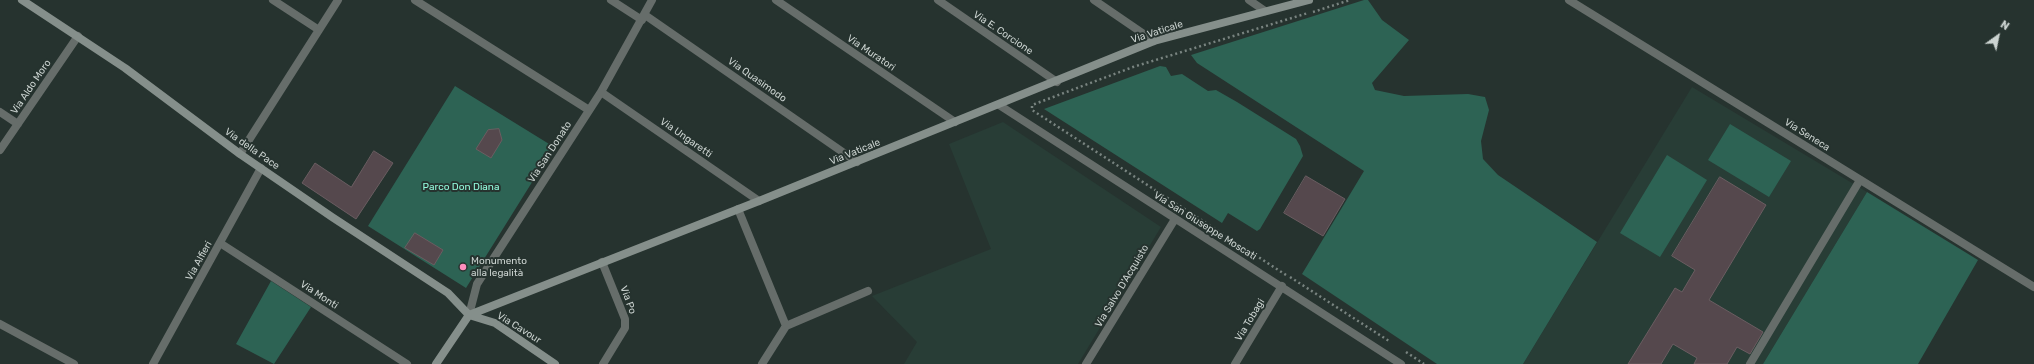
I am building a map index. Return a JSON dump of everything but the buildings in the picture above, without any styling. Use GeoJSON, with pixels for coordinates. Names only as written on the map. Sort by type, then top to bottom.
{"type":"FeatureCollection","features":[{"type":"Feature","properties":{"kind":"street","name":"Via della Pace"},"geometry":{"type":"LineString","coordinates":[[22,0],[125,68],[260,168],[448,293],[469,315]]}},
{"type":"Feature","properties":{"kind":"street"},"geometry":{"type":"LineString","coordinates":[[273,0],[319,30]]}},
{"type":"Feature","properties":{"kind":"street"},"geometry":{"type":"LineString","coordinates":[[240,154],[338,0]]}},
{"type":"Feature","properties":{"kind":"street"},"geometry":{"type":"LineString","coordinates":[[414,0],[590,110]]}},
{"type":"Feature","properties":{"kind":"street","name":"Via Quasimodo"},"geometry":{"type":"LineString","coordinates":[[611,0],[643,18],[857,162]]}},
{"type":"Feature","properties":{"kind":"street","name":"Via San Donato"},"geometry":{"type":"LineString","coordinates":[[469,315],[477,284],[590,110],[652,0]]}},
{"type":"Feature","properties":{"kind":"street","name":"Via Muratori"},"geometry":{"type":"LineString","coordinates":[[776,0],[955,122]]}},
{"type":"Feature","properties":{"kind":"street","name":"Via E. Corcione"},"geometry":{"type":"LineString","coordinates":[[938,0],[1058,82]]}},
{"type":"Feature","properties":{"kind":"street"},"geometry":{"type":"LineString","coordinates":[[1094,0],[1154,41]]}},
{"type":"Feature","properties":{"kind":"street"},"geometry":{"type":"LineString","coordinates":[[1249,0],[1265,11]]}},
{"type":"Feature","properties":{"kind":"street","name":"Via Vaticale"},"geometry":{"type":"LineString","coordinates":[[469,315],[1058,82],[1154,41],[1309,0]]}},
{"type":"Feature","properties":{"kind":"street","name":"Via Seneca"},"geometry":{"type":"LineString","coordinates":[[1569,0],[2034,287]]}},
{"type":"Feature","properties":{"kind":"street","name":"Via Aldo Moro"},"geometry":{"type":"LineString","coordinates":[[0,150],[78,36]]}},
{"type":"Feature","properties":{"kind":"street","name":"Via Ungaretti"},"geometry":{"type":"LineString","coordinates":[[601,92],[759,201]]}},
{"type":"Feature","properties":{"kind":"street","name":"Via San Giuseppe Moscati"},"geometry":{"type":"LineString","coordinates":[[999,105],[1402,364]]}},
{"type":"Feature","properties":{"kind":"street"},"geometry":{"type":"LineString","coordinates":[[0,112],[18,124]]}},
{"type":"Feature","properties":{"kind":"street","name":"Via Alfieri"},"geometry":{"type":"LineString","coordinates":[[153,364],[260,168]]}},
{"type":"Feature","properties":{"kind":"street"},"geometry":{"type":"LineString","coordinates":[[1750,364],[1860,180]]}},
{"type":"Feature","properties":{"kind":"street"},"geometry":{"type":"LineString","coordinates":[[738,209],[786,326]]}},
{"type":"Feature","properties":{"kind":"street","name":"Via Salvo D'Acquisto"},"geometry":{"type":"LineString","coordinates":[[1086,364],[1175,219]]}},
{"type":"Feature","properties":{"kind":"street","name":"Via Monti"},"geometry":{"type":"LineString","coordinates":[[220,243],[407,364]]}},
{"type":"Feature","properties":{"kind":"street","name":"Via Po"},"geometry":{"type":"LineString","coordinates":[[602,262],[625,318],[625,328],[603,364]]}},
{"type":"Feature","properties":{"kind":"street","name":"Via Tobagi"},"geometry":{"type":"LineString","coordinates":[[1235,364],[1282,286]]}},
{"type":"Feature","properties":{"kind":"street"},"geometry":{"type":"LineString","coordinates":[[762,364],[786,326],[868,291]]}},
{"type":"Feature","properties":{"kind":"street"},"geometry":{"type":"LineString","coordinates":[[436,364],[469,315]]}},
{"type":"Feature","properties":{"kind":"street","name":"Via Cavour"},"geometry":{"type":"LineString","coordinates":[[469,315],[495,323],[555,364]]}},
{"type":"Feature","properties":{"kind":"street"},"geometry":{"type":"LineString","coordinates":[[0,324],[74,364]]}},
{"type":"Feature","properties":{"kind":"path"},"geometry":{"type":"LineString","coordinates":[[1350,0],[1133,67],[1032,105],[1032,110],[1391,342]]}},
{"type":"Feature","properties":{"kind":"path"},"geometry":{"type":"LineString","coordinates":[[1404,351],[1424,364]]}},
{"type":"Feature","properties":{"kind":"shaded area"},"geometry":{"type":"Polygon","coordinates":[[[1692,87],[1867,192],[1763,364],[1523,364],[1692,87]]]}},
{"type":"Feature","properties":{"kind":"shaded area"},"geometry":{"type":"Polygon","coordinates":[[[1003,122],[1161,227],[1078,364],[904,364],[917,342],[872,296],[991,249],[949,144],[1003,122]]]}},
{"type":"Feature","properties":{"kind":"green space"},"geometry":{"type":"Polygon","coordinates":[[[1368,0],[1382,20],[1409,40],[1372,83],[1375,90],[1404,96],[1468,94],[1485,97],[1489,110],[1481,141],[1483,159],[1498,175],[1597,242],[1523,364],[1437,364],[1302,274],[1364,171],[1197,63],[1191,55],[1368,0]]]}},
{"type":"Feature","properties":{"kind":"green space"},"geometry":{"type":"Polygon","coordinates":[[[1160,66],[1166,67],[1171,76],[1182,74],[1208,91],[1216,90],[1296,139],[1303,156],[1260,229],[1257,231],[1228,213],[1222,223],[1044,109],[1160,66]]]}},
{"type":"Feature","properties":{"kind":"green space","name":"Parco Don Diana"},"geometry":{"type":"Polygon","coordinates":[[[455,86],[554,147],[466,288],[368,226],[455,86]]]}},
{"type":"Feature","properties":{"kind":"green space"},"geometry":{"type":"Polygon","coordinates":[[[1730,124],[1791,161],[1769,197],[1708,160],[1730,124]]]}},
{"type":"Feature","properties":{"kind":"green space"},"geometry":{"type":"Polygon","coordinates":[[[1667,155],[1707,180],[1660,257],[1620,233],[1667,155]]]}},
{"type":"Feature","properties":{"kind":"green space"},"geometry":{"type":"Polygon","coordinates":[[[1867,192],[1978,260],[1918,364],[1763,364],[1867,192]]]}},
{"type":"Feature","properties":{"kind":"green space"},"geometry":{"type":"Polygon","coordinates":[[[271,281],[311,307],[274,364],[236,344],[271,281]]]}},
{"type":"Feature","properties":{"kind":"place","name":"Monumento alla legalità"},"geometry":{"type":"Point","coordinates":[463,267]}}]}
